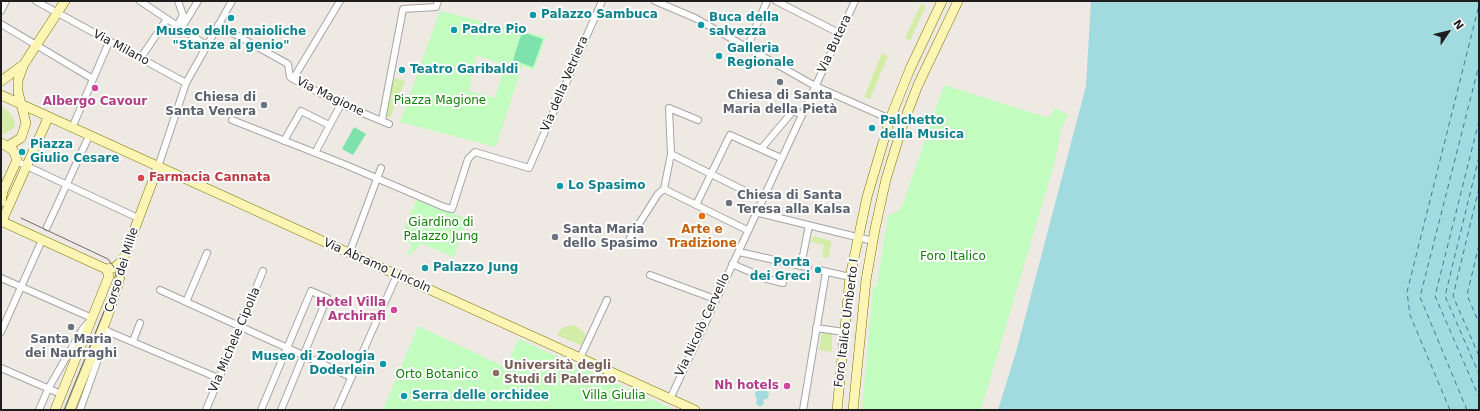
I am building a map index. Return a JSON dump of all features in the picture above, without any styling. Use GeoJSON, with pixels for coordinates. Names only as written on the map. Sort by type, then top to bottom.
{"type":"FeatureCollection","features":[{"type":"Feature","properties":{"kind":"street"},"geometry":{"type":"LineString","coordinates":[[1,11],[6,1]]}},
{"type":"Feature","properties":{"kind":"street","name":"Via Milano"},"geometry":{"type":"LineString","coordinates":[[36,1],[43,3],[57,13],[186,83]]}},
{"type":"Feature","properties":{"kind":"street"},"geometry":{"type":"LineString","coordinates":[[4,145],[20,138],[25,129],[26,118],[20,105],[18,92],[18,80],[24,64],[65,1]]}},
{"type":"Feature","properties":{"kind":"street"},"geometry":{"type":"LineString","coordinates":[[140,1],[206,46]]}},
{"type":"Feature","properties":{"kind":"street"},"geometry":{"type":"LineString","coordinates":[[178,1],[183,15],[179,27]]}},
{"type":"Feature","properties":{"kind":"street"},"geometry":{"type":"LineString","coordinates":[[179,27],[198,1]]}},
{"type":"Feature","properties":{"kind":"street","name":"Corso dei Mille"},"geometry":{"type":"LineString","coordinates":[[80,410],[106,330],[123,260],[158,167],[186,83],[232,1]]}},
{"type":"Feature","properties":{"kind":"street"},"geometry":{"type":"LineString","coordinates":[[293,79],[340,1]]}},
{"type":"Feature","properties":{"kind":"street","name":"Via della Vetriera"},"geometry":{"type":"LineString","coordinates":[[377,178],[444,207],[452,209],[468,160],[475,152],[528,168],[602,1]]}},
{"type":"Feature","properties":{"kind":"street"},"geometry":{"type":"LineString","coordinates":[[655,1],[695,18],[815,86],[903,124]]}},
{"type":"Feature","properties":{"kind":"street"},"geometry":{"type":"LineString","coordinates":[[669,7],[672,1]]}},
{"type":"Feature","properties":{"kind":"street"},"geometry":{"type":"LineString","coordinates":[[747,48],[767,1]]}},
{"type":"Feature","properties":{"kind":"street"},"geometry":{"type":"LineString","coordinates":[[776,1],[839,33]]}},
{"type":"Feature","properties":{"kind":"street","name":"Via Butera"},"geometry":{"type":"LineString","coordinates":[[781,158],[855,1]]}},
{"type":"Feature","properties":{"kind":"street","name":"Foro Italico Umberto I"},"geometry":{"type":"LineString","coordinates":[[837,410],[850,277],[872,176],[890,119],[910,69],[942,2],[956,5],[918,85],[903,124],[888,173],[866,280],[853,410]]}},
{"type":"Feature","properties":{"kind":"street"},"geometry":{"type":"LineString","coordinates":[[382,120],[403,9],[437,4]]}},
{"type":"Feature","properties":{"kind":"street"},"geometry":{"type":"LineString","coordinates":[[140,59],[167,19]]}},
{"type":"Feature","properties":{"kind":"street"},"geometry":{"type":"LineString","coordinates":[[1,24],[93,79]]}},
{"type":"Feature","properties":{"kind":"street","name":"Via Magione"},"geometry":{"type":"LineString","coordinates":[[218,25],[288,64],[290,77],[293,79],[341,104],[390,124]]}},
{"type":"Feature","properties":{"kind":"street"},"geometry":{"type":"LineString","coordinates":[[72,128],[109,42]]}},
{"type":"Feature","properties":{"kind":"street"},"geometry":{"type":"LineString","coordinates":[[1,81],[24,64]]}},
{"type":"Feature","properties":{"kind":"street","name":"Via Abramo Lincoln"},"geometry":{"type":"LineString","coordinates":[[1,95],[48,118],[695,410]]}},
{"type":"Feature","properties":{"kind":"street"},"geometry":{"type":"LineString","coordinates":[[318,154],[329,125],[341,104]]}},
{"type":"Feature","properties":{"kind":"street"},"geometry":{"type":"LineString","coordinates":[[630,238],[658,194],[664,189],[670,154],[669,108],[698,120]]}},
{"type":"Feature","properties":{"kind":"street"},"geometry":{"type":"LineString","coordinates":[[284,141],[301,111],[329,125]]}},
{"type":"Feature","properties":{"kind":"street"},"geometry":{"type":"LineString","coordinates":[[761,149],[793,111],[802,115]]}},
{"type":"Feature","properties":{"kind":"street"},"geometry":{"type":"LineString","coordinates":[[48,118],[26,166],[4,222],[106,269],[114,268],[123,260]]}},
{"type":"Feature","properties":{"kind":"street"},"geometry":{"type":"LineString","coordinates":[[232,120],[377,178]]}},
{"type":"Feature","properties":{"kind":"street"},"geometry":{"type":"LineString","coordinates":[[696,205],[730,135],[781,158]]}},
{"type":"Feature","properties":{"kind":"street"},"geometry":{"type":"LineString","coordinates":[[47,227],[89,136]]}},
{"type":"Feature","properties":{"kind":"street"},"geometry":{"type":"LineString","coordinates":[[1,202],[3,191],[16,161],[15,153],[4,145]]}},
{"type":"Feature","properties":{"kind":"street"},"geometry":{"type":"LineString","coordinates":[[670,154],[696,166],[711,176],[761,199]]}},
{"type":"Feature","properties":{"kind":"street","name":"Via Nicolò Cervello"},"geometry":{"type":"LineString","coordinates":[[670,399],[781,158]]}},
{"type":"Feature","properties":{"kind":"street"},"geometry":{"type":"LineString","coordinates":[[16,161],[138,218]]}},
{"type":"Feature","properties":{"kind":"street"},"geometry":{"type":"LineString","coordinates":[[349,254],[381,168]]}},
{"type":"Feature","properties":{"kind":"street"},"geometry":{"type":"LineString","coordinates":[[664,189],[747,230]]}},
{"type":"Feature","properties":{"kind":"street"},"geometry":{"type":"LineString","coordinates":[[755,212],[873,240]]}},
{"type":"Feature","properties":{"kind":"street"},"geometry":{"type":"LineString","coordinates":[[739,252],[804,266],[808,225]]}},
{"type":"Feature","properties":{"kind":"street"},"geometry":{"type":"LineString","coordinates":[[1,332],[42,240]]}},
{"type":"Feature","properties":{"kind":"street"},"geometry":{"type":"LineString","coordinates":[[186,302],[207,253]]}},
{"type":"Feature","properties":{"kind":"street"},"geometry":{"type":"LineString","coordinates":[[732,264],[783,284]]}},
{"type":"Feature","properties":{"kind":"street","name":"Corso dei Mille"},"geometry":{"type":"LineString","coordinates":[[55,410],[109,276],[106,269]]}},
{"type":"Feature","properties":{"kind":"street"},"geometry":{"type":"LineString","coordinates":[[819,270],[866,280]]}},
{"type":"Feature","properties":{"kind":"street","name":"Via Michele Cipolla"},"geometry":{"type":"LineString","coordinates":[[206,410],[263,271]]}},
{"type":"Feature","properties":{"kind":"street"},"geometry":{"type":"LineString","coordinates":[[803,410],[826,272]]}},
{"type":"Feature","properties":{"kind":"street"},"geometry":{"type":"LineString","coordinates":[[337,410],[396,275]]}},
{"type":"Feature","properties":{"kind":"street"},"geometry":{"type":"LineString","coordinates":[[650,275],[715,299]]}},
{"type":"Feature","properties":{"kind":"street"},"geometry":{"type":"LineString","coordinates":[[1,278],[92,318]]}},
{"type":"Feature","properties":{"kind":"street"},"geometry":{"type":"LineString","coordinates":[[160,290],[352,377]]}},
{"type":"Feature","properties":{"kind":"street"},"geometry":{"type":"LineString","coordinates":[[261,410],[312,291],[327,298],[281,410]]}},
{"type":"Feature","properties":{"kind":"street"},"geometry":{"type":"LineString","coordinates":[[580,358],[607,300]]}},
{"type":"Feature","properties":{"kind":"street","name":"Corso dei Mille"},"geometry":{"type":"LineString","coordinates":[[39,410],[48,389],[82,330],[92,318]]}},
{"type":"Feature","properties":{"kind":"street"},"geometry":{"type":"LineString","coordinates":[[133,341],[140,323]]}},
{"type":"Feature","properties":{"kind":"street"},"geometry":{"type":"LineString","coordinates":[[816,328],[844,332]]}},
{"type":"Feature","properties":{"kind":"street"},"geometry":{"type":"LineString","coordinates":[[106,330],[218,378]]}},
{"type":"Feature","properties":{"kind":"street","name":"Corso dei Mille"},"geometry":{"type":"LineString","coordinates":[[70,410],[106,330]]}},
{"type":"Feature","properties":{"kind":"street"},"geometry":{"type":"LineString","coordinates":[[1,368],[61,394]]}},
{"type":"Feature","properties":{"kind":"green space"},"geometry":{"type":"Polygon","coordinates":[[[921,4],[926,6],[910,41],[905,38],[921,4]]]}},
{"type":"Feature","properties":{"kind":"green space","name":"Piazza Magione"},"geometry":{"type":"Polygon","coordinates":[[[440,11],[546,37],[534,70],[522,66],[496,147],[400,122],[440,11]],[[476,55],[469,91],[495,98],[505,65],[476,55]]]}},
{"type":"Feature","properties":{"kind":"green space"},"geometry":{"type":"Polygon","coordinates":[[[522,32],[543,39],[533,67],[513,60],[522,32]]]}},
{"type":"Feature","properties":{"kind":"green space"},"geometry":{"type":"Polygon","coordinates":[[[882,53],[888,56],[870,99],[864,97],[882,53]]]}},
{"type":"Feature","properties":{"kind":"green space"},"geometry":{"type":"Polygon","coordinates":[[[394,78],[405,81],[390,118],[385,116],[394,78]]]}},
{"type":"Feature","properties":{"kind":"green space","name":"Foro Italico"},"geometry":{"type":"Polygon","coordinates":[[[944,85],[1049,118],[1055,108],[1068,115],[1061,130],[1056,158],[981,410],[862,410],[873,288],[877,285],[888,216],[898,211],[903,204],[944,85]]]}},
{"type":"Feature","properties":{"kind":"green space"},"geometry":{"type":"Polygon","coordinates":[[[1,106],[8,111],[15,121],[14,128],[4,134],[1,134],[1,106]]]}},
{"type":"Feature","properties":{"kind":"green space"},"geometry":{"type":"Polygon","coordinates":[[[354,127],[366,134],[353,155],[342,149],[354,127]]]}},
{"type":"Feature","properties":{"kind":"green space","name":"Giardino di Palazzo Jung"},"geometry":{"type":"Polygon","coordinates":[[[417,199],[467,219],[454,257],[420,243],[416,251],[413,250],[410,255],[407,254],[412,245],[407,241],[413,233],[404,228],[417,199]]]}},
{"type":"Feature","properties":{"kind":"green space"},"geometry":{"type":"Polygon","coordinates":[[[813,236],[832,241],[828,258],[822,257],[824,245],[811,242],[813,236]]]}},
{"type":"Feature","properties":{"kind":"green space"},"geometry":{"type":"Polygon","coordinates":[[[571,325],[576,326],[584,332],[586,337],[582,346],[557,335],[562,328],[571,325]]]}},
{"type":"Feature","properties":{"kind":"green space","name":"Orto Botanico"},"geometry":{"type":"Polygon","coordinates":[[[418,326],[505,367],[519,339],[675,410],[383,410],[418,326]]]}},
{"type":"Feature","properties":{"kind":"green space"},"geometry":{"type":"Polygon","coordinates":[[[822,331],[832,334],[832,352],[819,350],[822,331]]]}},
{"type":"Feature","properties":{"kind":"water"},"geometry":{"type":"Polygon","coordinates":[[[1091,1],[1479,1],[1479,410],[998,410],[1016,352],[1086,86],[1091,1]]]}},
{"type":"Feature","properties":{"kind":"water"},"geometry":{"type":"Polygon","coordinates":[[[764,388],[769,393],[768,398],[763,400],[764,404],[760,407],[756,404],[757,400],[755,392],[764,388]]]}},
{"type":"Feature","properties":{"kind":"ferry route"},"geometry":{"type":"LineString","coordinates":[[1450,410],[1410,315],[1407,292],[1479,5]]}},
{"type":"Feature","properties":{"kind":"ferry route"},"geometry":{"type":"LineString","coordinates":[[1467,410],[1420,297],[1479,65]]}},
{"type":"Feature","properties":{"kind":"ferry route"},"geometry":{"type":"LineString","coordinates":[[1479,121],[1435,296],[1479,397]]}},
{"type":"Feature","properties":{"kind":"ferry route"},"geometry":{"type":"LineString","coordinates":[[1479,157],[1445,296],[1479,374]]}},
{"type":"Feature","properties":{"kind":"ferry route"},"geometry":{"type":"LineString","coordinates":[[1479,188],[1453,296],[1479,356]]}},
{"type":"Feature","properties":{"kind":"ferry route"},"geometry":{"type":"LineString","coordinates":[[1479,245],[1467,295],[1479,323]]}},
{"type":"Feature","properties":{"kind":"tunnel"},"geometry":{"type":"LineString","coordinates":[[806,267],[819,270]]}},
{"type":"Feature","properties":{"kind":"tram line"},"geometry":{"type":"LineString","coordinates":[[21,218],[108,259],[116,270],[116,278],[109,299],[64,410]]}},
{"type":"Feature","properties":{"kind":"place","name":"Palazzo Sambuca"},"geometry":{"type":"Point","coordinates":[533,15]}},
{"type":"Feature","properties":{"kind":"place","name":"Museo delle maioliche \"Stanze al genio\""},"geometry":{"type":"Point","coordinates":[231,18]}},
{"type":"Feature","properties":{"kind":"place","name":"Buca della salvezza"},"geometry":{"type":"Point","coordinates":[701,25]}},
{"type":"Feature","properties":{"kind":"place","name":"Padre Pio"},"geometry":{"type":"Point","coordinates":[454,30]}},
{"type":"Feature","properties":{"kind":"place","name":"Galleria Regionale"},"geometry":{"type":"Point","coordinates":[719,56]}},
{"type":"Feature","properties":{"kind":"place","name":"Teatro Garibaldi"},"geometry":{"type":"Point","coordinates":[402,70]}},
{"type":"Feature","properties":{"kind":"place","name":"Chiesa di Santa Maria della Pietà"},"geometry":{"type":"Point","coordinates":[780,82]}},
{"type":"Feature","properties":{"kind":"place","name":"Albergo Cavour"},"geometry":{"type":"Point","coordinates":[95,88]}},
{"type":"Feature","properties":{"kind":"place","name":"Chiesa di Santa Venera"},"geometry":{"type":"Point","coordinates":[264,105]}},
{"type":"Feature","properties":{"kind":"place","name":"Palchetto della Musica"},"geometry":{"type":"Point","coordinates":[872,128]}},
{"type":"Feature","properties":{"kind":"place","name":"Piazza Giulio Cesare"},"geometry":{"type":"Point","coordinates":[22,152]}},
{"type":"Feature","properties":{"kind":"place","name":"Farmacia Cannata"},"geometry":{"type":"Point","coordinates":[141,178]}},
{"type":"Feature","properties":{"kind":"place","name":"Lo Spasimo"},"geometry":{"type":"Point","coordinates":[560,186]}},
{"type":"Feature","properties":{"kind":"place","name":"Chiesa di Santa Teresa alla Kalsa"},"geometry":{"type":"Point","coordinates":[729,203]}},
{"type":"Feature","properties":{"kind":"place","name":"Arte e Tradizione"},"geometry":{"type":"Point","coordinates":[702,216]}},
{"type":"Feature","properties":{"kind":"place","name":"Santa Maria dello Spasimo"},"geometry":{"type":"Point","coordinates":[555,237]}},
{"type":"Feature","properties":{"kind":"place","name":"Palazzo Jung"},"geometry":{"type":"Point","coordinates":[425,268]}},
{"type":"Feature","properties":{"kind":"place","name":"Porta dei Greci"},"geometry":{"type":"Point","coordinates":[818,270]}},
{"type":"Feature","properties":{"kind":"place","name":"Hotel Villa Archirafi"},"geometry":{"type":"Point","coordinates":[394,310]}},
{"type":"Feature","properties":{"kind":"place","name":"Santa Maria dei Naufraghi"},"geometry":{"type":"Point","coordinates":[71,327]}},
{"type":"Feature","properties":{"kind":"place","name":"Museo di Zoologia Doderlein"},"geometry":{"type":"Point","coordinates":[383,364]}},
{"type":"Feature","properties":{"kind":"place","name":"Università degli Studi di Palermo"},"geometry":{"type":"Point","coordinates":[496,373]}},
{"type":"Feature","properties":{"kind":"place","name":"Nh hotels"},"geometry":{"type":"Point","coordinates":[787,386]}},
{"type":"Feature","properties":{"kind":"place","name":"Serra delle orchidee"},"geometry":{"type":"Point","coordinates":[404,396]}},
{"type":"Feature","properties":{"kind":"park label","name":"Villa Giulia"},"geometry":{"type":"Point","coordinates":[614,396]}}]}
